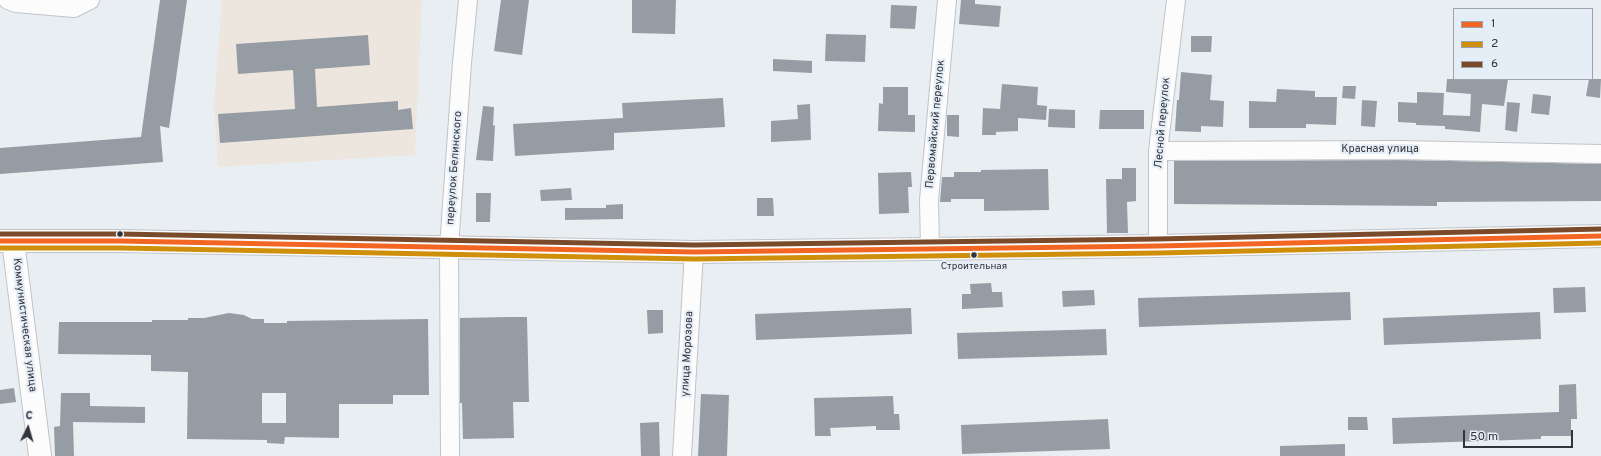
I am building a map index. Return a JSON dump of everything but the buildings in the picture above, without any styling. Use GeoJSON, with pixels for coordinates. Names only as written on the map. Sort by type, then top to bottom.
{"type":"FeatureCollection","features":[{"type":"Feature","properties":{"kind":"main road"},"geometry":{"type":"LineString","coordinates":[[7,241],[120,241],[694,252],[1158,246],[1601,236]]}},
{"type":"Feature","properties":{"kind":"main road","name":"Коммунистическая улица"},"geometry":{"type":"LineString","coordinates":[[7,241],[40,456]]}},
{"type":"Feature","properties":{"kind":"street"},"geometry":{"type":"LineString","coordinates":[[8,0],[16,3],[74,8],[90,0]]}},
{"type":"Feature","properties":{"kind":"street","name":"переулок Белинского"},"geometry":{"type":"LineString","coordinates":[[450,456],[449,247],[468,0]]}},
{"type":"Feature","properties":{"kind":"street","name":"Первомайский переулок"},"geometry":{"type":"LineString","coordinates":[[930,249],[929,200],[947,0]]}},
{"type":"Feature","properties":{"kind":"street","name":"Лесной переулок"},"geometry":{"type":"LineString","coordinates":[[1158,246],[1158,151],[1176,0]]}},
{"type":"Feature","properties":{"kind":"street","name":"Красная улица"},"geometry":{"type":"LineString","coordinates":[[1158,151],[1400,150],[1601,154]]}},
{"type":"Feature","properties":{"kind":"street","name":"улица Морозова"},"geometry":{"type":"LineString","coordinates":[[682,456],[694,252]]}},
{"type":"Feature","properties":{"kind":"shaded area"},"geometry":{"type":"Polygon","coordinates":[[[222,0],[422,0],[415,155],[218,167],[214,104],[222,0]]]}},
{"type":"Feature","properties":{"kind":"transit line","name":"6"},"geometry":{"type":"LineString","coordinates":[[0,234],[120,234],[694,245],[1158,239],[1601,229]]}},
{"type":"Feature","properties":{"kind":"transit line","name":"1"},"geometry":{"type":"LineString","coordinates":[[0,241],[120,241],[694,252],[1158,246],[1601,236]]}},
{"type":"Feature","properties":{"kind":"transit line","name":"2"},"geometry":{"type":"LineString","coordinates":[[0,248],[120,248],[694,259],[1158,253],[1601,243]]}},
{"type":"Feature","properties":{"kind":"place","name":"Строительная"},"geometry":{"type":"Point","coordinates":[974,255]}}]}
